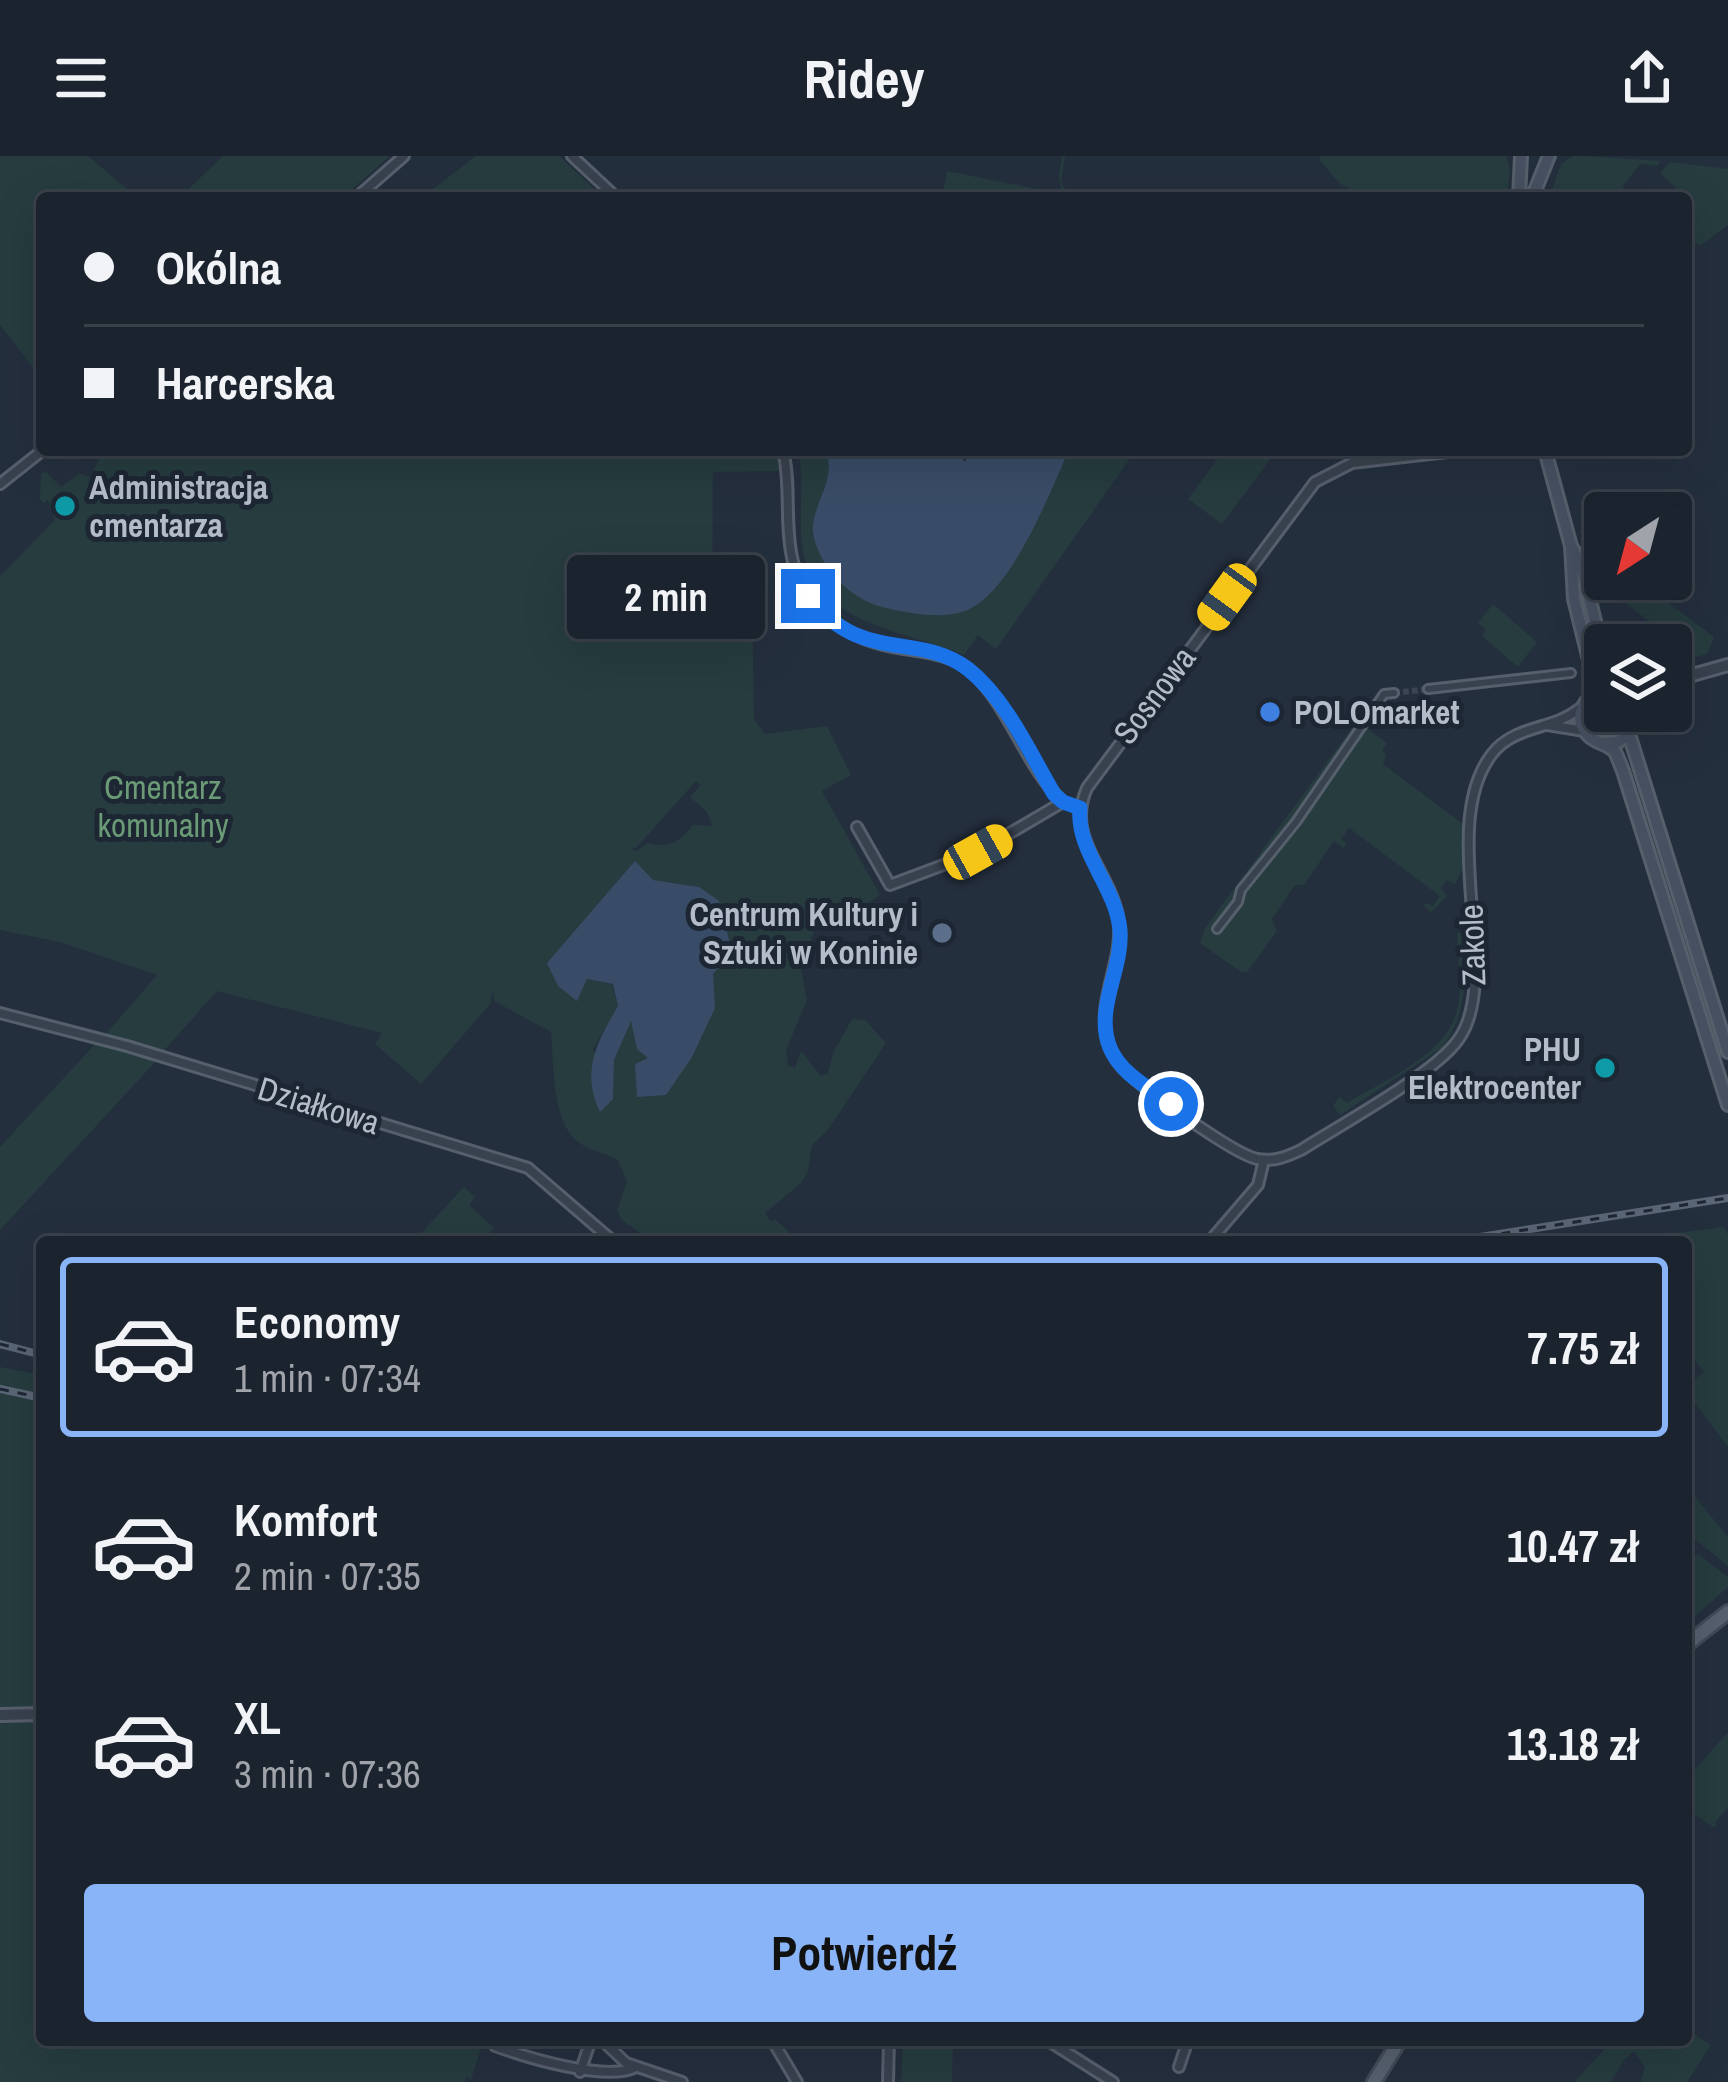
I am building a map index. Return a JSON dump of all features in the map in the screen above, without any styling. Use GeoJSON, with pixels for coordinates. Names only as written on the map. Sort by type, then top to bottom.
{"type":"FeatureCollection","features":[{"type":"Feature","properties":{"kind":"main road"},"geometry":{"type":"LineString","coordinates":[[1519,192],[1521,156]]}},
{"type":"Feature","properties":{"kind":"main road"},"geometry":{"type":"LineString","coordinates":[[1533,192],[1542,156]]}},
{"type":"Feature","properties":{"kind":"main road"},"geometry":{"type":"LineString","coordinates":[[1547,456],[1596,624]]}},
{"type":"Feature","properties":{"kind":"main road"},"geometry":{"type":"LineString","coordinates":[[1571,547],[1574,599],[1584,640]]}},
{"type":"Feature","properties":{"kind":"main road"},"geometry":{"type":"LineString","coordinates":[[1582,705],[1584,728]]}},
{"type":"Feature","properties":{"kind":"main road"},"geometry":{"type":"LineString","coordinates":[[1587,732],[1615,752],[1623,771],[1728,1105]]}},
{"type":"Feature","properties":{"kind":"main road"},"geometry":{"type":"LineString","coordinates":[[1604,743],[1618,742],[1629,734],[1728,1052]]}},
{"type":"Feature","properties":{"kind":"main road"},"geometry":{"type":"LineString","coordinates":[[1692,1640],[1728,1612]]}},
{"type":"Feature","properties":{"kind":"main road"},"geometry":{"type":"LineString","coordinates":[[1374,2082],[1396,2046]]}},
{"type":"Feature","properties":{"kind":"street"},"geometry":{"type":"LineString","coordinates":[[363,192],[404,156]]}},
{"type":"Feature","properties":{"kind":"street"},"geometry":{"type":"LineString","coordinates":[[572,156],[610,192]]}},
{"type":"Feature","properties":{"kind":"street"},"geometry":{"type":"LineString","coordinates":[[0,484],[36,456]]}},
{"type":"Feature","properties":{"kind":"street"},"geometry":{"type":"LineString","coordinates":[[783,456],[790,551],[797,575],[816,605],[859,637],[946,658],[971,671],[994,697],[1063,802],[1080,808],[1083,838],[1112,894],[1118,918],[1120,946],[1105,1016],[1113,1054],[1132,1076],[1228,1145],[1264,1160],[1258,1185],[1213,1236]]}},
{"type":"Feature","properties":{"kind":"street","name":"Sosnowa"},"geometry":{"type":"LineString","coordinates":[[1080,808],[1094,775],[1307,490],[1328,473],[1352,464],[1417,456]]}},
{"type":"Feature","properties":{"kind":"street"},"geometry":{"type":"LineString","coordinates":[[1692,677],[1728,665]]}},
{"type":"Feature","properties":{"kind":"street"},"geometry":{"type":"LineString","coordinates":[[1428,689],[1571,673]]}},
{"type":"Feature","properties":{"kind":"street"},"geometry":{"type":"LineString","coordinates":[[1217,928],[1384,694],[1394,693]]}},
{"type":"Feature","properties":{"kind":"street","name":"Zakole"},"geometry":{"type":"LineString","coordinates":[[1264,1160],[1301,1150],[1434,1064],[1463,1033],[1473,1000],[1470,856],[1475,785],[1500,745],[1514,735],[1575,713],[1582,705]]}},
{"type":"Feature","properties":{"kind":"street"},"geometry":{"type":"LineString","coordinates":[[1546,725],[1584,731]]}},
{"type":"Feature","properties":{"kind":"street"},"geometry":{"type":"LineString","coordinates":[[857,827],[890,885],[978,852],[1063,802]]}},
{"type":"Feature","properties":{"kind":"street","name":"Działkowa"},"geometry":{"type":"LineString","coordinates":[[0,1013],[127,1046],[528,1168],[607,1236]]}},
{"type":"Feature","properties":{"kind":"street"},"geometry":{"type":"LineString","coordinates":[[0,1715],[36,1714]]}},
{"type":"Feature","properties":{"kind":"street"},"geometry":{"type":"LineString","coordinates":[[498,2046],[602,2077],[636,2067]]}},
{"type":"Feature","properties":{"kind":"street"},"geometry":{"type":"LineString","coordinates":[[580,2072],[590,2046]]}},
{"type":"Feature","properties":{"kind":"street"},"geometry":{"type":"LineString","coordinates":[[607,2046],[636,2067],[682,2082]]}},
{"type":"Feature","properties":{"kind":"street"},"geometry":{"type":"LineString","coordinates":[[775,2046],[796,2082]]}},
{"type":"Feature","properties":{"kind":"street"},"geometry":{"type":"LineString","coordinates":[[888,2082],[890,2046]]}},
{"type":"Feature","properties":{"kind":"street"},"geometry":{"type":"LineString","coordinates":[[1056,2046],[1113,2082]]}},
{"type":"Feature","properties":{"kind":"street"},"geometry":{"type":"LineString","coordinates":[[1179,2067],[1186,2046]]}},
{"type":"Feature","properties":{"kind":"green space"},"geometry":{"type":"Polygon","coordinates":[[[0,156],[88,156],[131,192],[36,192],[36,371],[0,325],[0,156]]]}},
{"type":"Feature","properties":{"kind":"green space"},"geometry":{"type":"Polygon","coordinates":[[[223,156],[390,156],[349,192],[185,192],[223,156]]]}},
{"type":"Feature","properties":{"kind":"green space"},"geometry":{"type":"Polygon","coordinates":[[[476,156],[559,156],[598,192],[429,192],[476,156]]]}},
{"type":"Feature","properties":{"kind":"green space"},"geometry":{"type":"Polygon","coordinates":[[[1065,156],[1061,180],[1066,192],[1062,192],[1059,176],[1065,156]]]}},
{"type":"Feature","properties":{"kind":"green space"},"geometry":{"type":"Polygon","coordinates":[[[1506,156],[1508,192],[1355,192],[1339,183],[1319,159],[1506,156]]]}},
{"type":"Feature","properties":{"kind":"green space"},"geometry":{"type":"Polygon","coordinates":[[[1573,156],[1661,161],[1657,166],[1640,164],[1622,187],[1624,192],[1551,192],[1561,164],[1573,156]]]}},
{"type":"Feature","properties":{"kind":"green space"},"geometry":{"type":"Polygon","coordinates":[[[1670,162],[1728,169],[1728,225],[1700,246],[1692,240],[1692,192],[1680,192],[1660,173],[1670,162]]]}},
{"type":"Feature","properties":{"kind":"green space"},"geometry":{"type":"Polygon","coordinates":[[[947,171],[1052,192],[943,192],[947,171]]]}},
{"type":"Feature","properties":{"kind":"green space","name":"Cmentarz komunalny"},"geometry":{"type":"Polygon","coordinates":[[[100,456],[777,456],[780,471],[713,472],[712,596],[752,595],[754,719],[765,734],[827,726],[851,775],[822,791],[880,895],[826,931],[809,924],[814,931],[801,968],[807,1000],[786,1050],[788,1065],[795,1068],[801,1051],[821,1076],[828,1073],[852,1019],[865,1020],[886,1043],[827,1131],[812,1145],[801,1183],[765,1213],[791,1236],[645,1236],[622,1220],[617,1211],[627,1181],[617,1159],[581,1144],[564,1123],[556,1093],[551,1032],[494,1001],[493,989],[491,1003],[421,1084],[375,1044],[382,1033],[217,991],[161,1054],[104,1036],[157,975],[60,942],[0,930],[0,576],[55,520],[48,500],[40,499],[41,474],[45,471],[61,487],[79,473],[91,478],[100,456]],[[696,781],[631,849],[674,842],[693,825],[713,826],[706,811],[690,797],[701,785],[696,781]],[[635,862],[576,1001],[587,979],[612,984],[618,1006],[593,1049],[613,1099],[614,1060],[631,1019],[648,1058],[637,1097],[715,1008],[699,887],[653,880],[635,862]]]}},
{"type":"Feature","properties":{"kind":"green space"},"geometry":{"type":"Polygon","coordinates":[[[799,456],[827,456],[831,467],[812,534],[1019,552],[1066,456],[1132,456],[996,649],[978,635],[964,655],[865,621],[823,592],[809,572],[802,545],[799,456]]]}},
{"type":"Feature","properties":{"kind":"green space"},"geometry":{"type":"Polygon","coordinates":[[[1220,456],[1273,456],[1222,524],[1188,499],[1220,456]]]}},
{"type":"Feature","properties":{"kind":"green space"},"geometry":{"type":"Polygon","coordinates":[[[1621,600],[1664,600],[1714,637],[1707,654],[1696,657],[1692,654],[1692,624],[1653,624],[1621,600]]]}},
{"type":"Feature","properties":{"kind":"green space"},"geometry":{"type":"Polygon","coordinates":[[[1493,604],[1537,642],[1518,667],[1482,636],[1486,630],[1478,623],[1493,604]]]}},
{"type":"Feature","properties":{"kind":"green space"},"geometry":{"type":"Polygon","coordinates":[[[1357,721],[1387,743],[1382,750],[1386,754],[1383,764],[1463,824],[1462,870],[1455,884],[1447,880],[1441,887],[1447,896],[1431,912],[1424,906],[1433,907],[1440,896],[1349,828],[1341,839],[1347,844],[1344,848],[1334,841],[1304,885],[1295,885],[1272,919],[1277,931],[1247,972],[1241,972],[1200,943],[1205,928],[1357,721]]]}},
{"type":"Feature","properties":{"kind":"green space"},"geometry":{"type":"Polygon","coordinates":[[[1464,932],[1461,1006],[1443,1047],[1340,1115],[1333,1106],[1339,1097],[1347,1103],[1395,1076],[1427,1054],[1450,1027],[1460,992],[1457,933],[1464,932]]]}},
{"type":"Feature","properties":{"kind":"green space"},"geometry":{"type":"Polygon","coordinates":[[[97,1042],[157,1060],[0,1230],[0,1147],[97,1042]]]}},
{"type":"Feature","properties":{"kind":"green space"},"geometry":{"type":"Polygon","coordinates":[[[464,1187],[475,1197],[469,1205],[494,1228],[487,1236],[419,1236],[464,1187]]]}},
{"type":"Feature","properties":{"kind":"green space"},"geometry":{"type":"Polygon","coordinates":[[[1724,1227],[1728,1234],[1728,1447],[1692,1399],[1692,1381],[1704,1372],[1692,1356],[1692,1236],[1653,1236],[1724,1227]]]}},
{"type":"Feature","properties":{"kind":"green space"},"geometry":{"type":"Polygon","coordinates":[[[0,1367],[36,1374],[36,2046],[482,2046],[471,2079],[466,2077],[465,2082],[0,2082],[0,1367]]]}},
{"type":"Feature","properties":{"kind":"green space"},"geometry":{"type":"Polygon","coordinates":[[[1692,1493],[1728,1537],[1728,1566],[1692,1537],[1692,1493]]]}},
{"type":"Feature","properties":{"kind":"green space"},"geometry":{"type":"Polygon","coordinates":[[[1698,1554],[1728,1577],[1728,1587],[1692,1619],[1692,1559],[1698,1554]]]}},
{"type":"Feature","properties":{"kind":"green space"},"geometry":{"type":"Polygon","coordinates":[[[1728,1732],[1728,1808],[1715,1828],[1692,1813],[1692,1773],[1728,1732]]]}},
{"type":"Feature","properties":{"kind":"green space"},"geometry":{"type":"Polygon","coordinates":[[[1692,2033],[1711,2045],[1687,2082],[1641,2082],[1645,2068],[1634,2051],[1611,2082],[1574,2082],[1607,2046],[1692,2046],[1692,2033]]]}},
{"type":"Feature","properties":{"kind":"green space"},"geometry":{"type":"Polygon","coordinates":[[[903,2046],[953,2046],[952,2082],[901,2082],[903,2046]]]}},
{"type":"Feature","properties":{"kind":"water"},"geometry":{"type":"Polygon","coordinates":[[[827,456],[960,456],[965,462],[968,456],[1066,456],[1040,516],[998,584],[965,611],[934,615],[871,603],[831,572],[818,550],[813,527],[827,456]]]}},
{"type":"Feature","properties":{"kind":"water"},"geometry":{"type":"Polygon","coordinates":[[[635,861],[653,880],[699,887],[719,901],[732,951],[713,974],[715,1008],[692,1057],[666,1095],[637,1097],[635,1064],[648,1058],[637,1049],[631,1021],[614,1060],[613,1099],[600,1112],[592,1069],[598,1044],[618,1006],[613,984],[587,979],[577,1001],[558,986],[547,963],[635,861]]]}},
{"type":"Feature","properties":{"kind":"tunnel"},"geometry":{"type":"LineString","coordinates":[[1394,693],[1428,689]]}},
{"type":"Feature","properties":{"kind":"railway"},"geometry":{"type":"LineString","coordinates":[[1486,1236],[1728,1198]]}},
{"type":"Feature","properties":{"kind":"railway"},"geometry":{"type":"LineString","coordinates":[[0,1344],[36,1353]]}},
{"type":"Feature","properties":{"kind":"railway"},"geometry":{"type":"LineString","coordinates":[[0,1389],[36,1397]]}},
{"type":"Feature","properties":{"kind":"place","name":"Administracja cmentarza"},"geometry":{"type":"Point","coordinates":[65,506]}},
{"type":"Feature","properties":{"kind":"place","name":"POLOmarket"},"geometry":{"type":"Point","coordinates":[1270,712]}},
{"type":"Feature","properties":{"kind":"place","name":"Centrum Kultury i Sztuki w Koninie"},"geometry":{"type":"Point","coordinates":[942,933]}},
{"type":"Feature","properties":{"kind":"place","name":"PHU Elektrocenter"},"geometry":{"type":"Point","coordinates":[1605,1068]}},
{"type":"Feature","properties":{"kind":"route"},"geometry":{"type":"LineString","coordinates":[[808,596],[859,637],[946,658],[971,671],[1009,719],[1054,794],[1080,808],[1083,838],[1112,894],[1118,918],[1120,946],[1105,1016],[1109,1045],[1121,1066],[1171,1104]]}}]}
